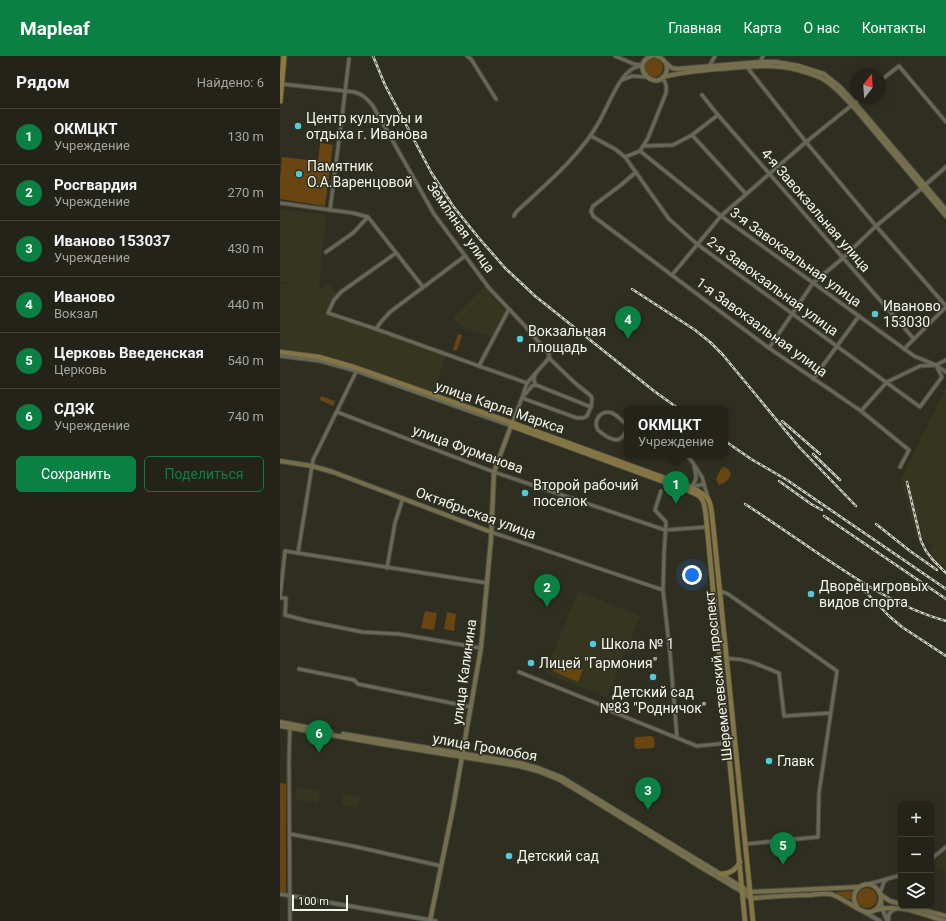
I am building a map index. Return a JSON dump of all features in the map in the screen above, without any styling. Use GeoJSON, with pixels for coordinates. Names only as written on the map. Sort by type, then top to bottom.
{"type":"FeatureCollection","features":[{"type":"Feature","properties":{"kind":"highway"},"geometry":{"type":"LineString","coordinates":[[280,100],[284,56]]}},
{"type":"Feature","properties":{"kind":"main road"},"geometry":{"type":"LineString","coordinates":[[652,56],[646,59],[643,65],[643,72],[646,77],[653,80],[678,73],[711,67],[747,67],[760,64]]}},
{"type":"Feature","properties":{"kind":"main road"},"geometry":{"type":"LineString","coordinates":[[656,56],[661,58],[672,68],[677,69],[760,64],[798,70],[822,78],[850,101]]}},
{"type":"Feature","properties":{"kind":"main road"},"geometry":{"type":"LineString","coordinates":[[663,77],[667,69],[666,56]]}},
{"type":"Feature","properties":{"kind":"main road"},"geometry":{"type":"LineString","coordinates":[[853,104],[923,186],[946,216]]}},
{"type":"Feature","properties":{"kind":"main road"},"geometry":{"type":"LineString","coordinates":[[923,186],[946,210]]}},
{"type":"Feature","properties":{"kind":"main road","name":"улица Карла Маркса"},"geometry":{"type":"LineString","coordinates":[[280,352],[319,357],[696,490],[708,498]]}},
{"type":"Feature","properties":{"kind":"main road","name":"улица Калинина"},"geometry":{"type":"LineString","coordinates":[[430,920],[463,755],[481,648],[491,532],[494,472],[511,425]]}},
{"type":"Feature","properties":{"kind":"main road","name":"Октябрьская улица"},"geometry":{"type":"LineString","coordinates":[[280,461],[312,466],[333,472],[491,532]]}},
{"type":"Feature","properties":{"kind":"main road","name":"улица Карла Маркса"},"geometry":{"type":"LineString","coordinates":[[689,488],[704,502]]}},
{"type":"Feature","properties":{"kind":"main road","name":"Шереметевский проспект"},"geometry":{"type":"LineString","coordinates":[[708,498],[712,511],[753,921]]}},
{"type":"Feature","properties":{"kind":"main road","name":"Шереметевский проспект"},"geometry":{"type":"LineString","coordinates":[[704,502],[746,921]]}},
{"type":"Feature","properties":{"kind":"main road"},"geometry":{"type":"LineString","coordinates":[[713,592],[720,591]]}},
{"type":"Feature","properties":{"kind":"main road"},"geometry":{"type":"LineString","coordinates":[[720,660],[727,659]]}},
{"type":"Feature","properties":{"kind":"main road","name":"улица Громобоя"},"geometry":{"type":"LineString","coordinates":[[280,722],[290,726]]}},
{"type":"Feature","properties":{"kind":"main road","name":"улица Громобоя"},"geometry":{"type":"LineString","coordinates":[[280,726],[290,726],[463,755],[538,771],[560,780],[751,898]]}},
{"type":"Feature","properties":{"kind":"main road","name":"улица Громобоя"},"geometry":{"type":"LineString","coordinates":[[463,755],[520,763],[556,774],[750,892]]}},
{"type":"Feature","properties":{"kind":"main road","name":"Шереметевский проспект"},"geometry":{"type":"LineString","coordinates":[[732,781],[739,781]]}},
{"type":"Feature","properties":{"kind":"main road"},"geometry":{"type":"LineString","coordinates":[[720,874],[732,871],[740,862]]}},
{"type":"Feature","properties":{"kind":"main road"},"geometry":{"type":"LineString","coordinates":[[750,892],[860,887],[867,884],[875,887],[880,894],[898,904]]}},
{"type":"Feature","properties":{"kind":"main road"},"geometry":{"type":"LineString","coordinates":[[860,887],[855,892],[854,899],[856,905],[860,909]]}},
{"type":"Feature","properties":{"kind":"main road"},"geometry":{"type":"LineString","coordinates":[[751,898],[830,894],[844,899],[867,912],[882,908],[898,906]]}},
{"type":"Feature","properties":{"kind":"main road"},"geometry":{"type":"LineString","coordinates":[[873,911],[878,907],[881,900],[880,894]]}},
{"type":"Feature","properties":{"kind":"main road"},"geometry":{"type":"LineString","coordinates":[[911,909],[945,921]]}},
{"type":"Feature","properties":{"kind":"main road"},"geometry":{"type":"LineString","coordinates":[[919,909],[946,916]]}},
{"type":"Feature","properties":{"kind":"street"},"geometry":{"type":"LineString","coordinates":[[467,56],[471,59],[496,100]]}},
{"type":"Feature","properties":{"kind":"street"},"geometry":{"type":"LineString","coordinates":[[615,56],[634,64],[643,65]]}},
{"type":"Feature","properties":{"kind":"street"},"geometry":{"type":"LineString","coordinates":[[711,67],[715,56]]}},
{"type":"Feature","properties":{"kind":"street"},"geometry":{"type":"LineString","coordinates":[[760,64],[763,56]]}},
{"type":"Feature","properties":{"kind":"street"},"geometry":{"type":"LineString","coordinates":[[342,116],[349,59]]}},
{"type":"Feature","properties":{"kind":"street"},"geometry":{"type":"LineString","coordinates":[[514,216],[516,212],[566,165],[591,136],[620,80],[633,69],[643,65]]}},
{"type":"Feature","properties":{"kind":"street"},"geometry":{"type":"LineString","coordinates":[[886,77],[899,66],[946,122]]}},
{"type":"Feature","properties":{"kind":"street"},"geometry":{"type":"LineString","coordinates":[[747,67],[806,142],[946,307],[904,349]]}},
{"type":"Feature","properties":{"kind":"street"},"geometry":{"type":"LineString","coordinates":[[620,80],[632,76],[646,77]]}},
{"type":"Feature","properties":{"kind":"street"},"geometry":{"type":"LineString","coordinates":[[625,157],[640,151],[648,138],[666,93],[666,83],[663,77]]}},
{"type":"Feature","properties":{"kind":"street","name":"Земляная улица"},"geometry":{"type":"LineString","coordinates":[[282,84],[346,91],[363,95],[372,106],[434,214],[489,288],[525,326],[549,354],[549,358]]}},
{"type":"Feature","properties":{"kind":"street","name":"4-я Завокзальная улица"},"geometry":{"type":"LineString","coordinates":[[702,95],[914,340]]}},
{"type":"Feature","properties":{"kind":"street"},"geometry":{"type":"LineString","coordinates":[[672,275],[720,216],[769,173],[853,104]]}},
{"type":"Feature","properties":{"kind":"street"},"geometry":{"type":"LineString","coordinates":[[643,146],[673,145],[692,135],[718,115]]}},
{"type":"Feature","properties":{"kind":"street"},"geometry":{"type":"LineString","coordinates":[[330,210],[341,124]]}},
{"type":"Feature","properties":{"kind":"street"},"geometry":{"type":"LineString","coordinates":[[692,135],[746,194]]}},
{"type":"Feature","properties":{"kind":"street","name":"2-я Завокзальная улица"},"geometry":{"type":"LineString","coordinates":[[591,136],[625,157],[669,219],[697,244],[920,406],[942,377],[936,365]]}},
{"type":"Feature","properties":{"kind":"street","name":"3-я Завокзальная улица"},"geometry":{"type":"LineString","coordinates":[[640,151],[720,216],[904,349],[914,356],[936,365],[946,372]]}},
{"type":"Feature","properties":{"kind":"street"},"geometry":{"type":"LineString","coordinates":[[769,348],[813,283],[843,258],[876,226],[946,167]]}},
{"type":"Feature","properties":{"kind":"street","name":"1-я Завокзальная улица"},"geometry":{"type":"LineString","coordinates":[[636,172],[621,186],[592,206],[591,211],[593,216],[769,348],[860,411],[909,450],[900,467]]}},
{"type":"Feature","properties":{"kind":"street"},"geometry":{"type":"LineString","coordinates":[[280,203],[353,213],[368,217],[423,287]]}},
{"type":"Feature","properties":{"kind":"street"},"geometry":{"type":"LineString","coordinates":[[326,252],[353,233],[368,217]]}},
{"type":"Feature","properties":{"kind":"street"},"geometry":{"type":"LineString","coordinates":[[396,252],[341,292],[334,300],[328,313],[527,384]]}},
{"type":"Feature","properties":{"kind":"street"},"geometry":{"type":"LineString","coordinates":[[376,329],[390,312],[465,256]]}},
{"type":"Feature","properties":{"kind":"street"},"geometry":{"type":"LineString","coordinates":[[479,366],[509,309]]}},
{"type":"Feature","properties":{"kind":"street"},"geometry":{"type":"LineString","coordinates":[[813,379],[860,316]]}},
{"type":"Feature","properties":{"kind":"street","name":"улица Карла Маркса"},"geometry":{"type":"LineString","coordinates":[[280,356],[320,361],[357,370]]}},
{"type":"Feature","properties":{"kind":"street"},"geometry":{"type":"LineString","coordinates":[[511,425],[527,384],[549,358],[591,396],[593,401],[586,416],[583,418],[577,418],[522,398]]}},
{"type":"Feature","properties":{"kind":"street"},"geometry":{"type":"LineString","coordinates":[[860,411],[886,382],[920,366],[936,365],[946,360]]}},
{"type":"Feature","properties":{"kind":"street"},"geometry":{"type":"LineString","coordinates":[[536,386],[534,383],[534,377],[539,369]]}},
{"type":"Feature","properties":{"kind":"street"},"geometry":{"type":"LineString","coordinates":[[298,553],[313,460],[357,370]]}},
{"type":"Feature","properties":{"kind":"street"},"geometry":{"type":"LineString","coordinates":[[522,398],[532,386],[536,386],[591,407]]}},
{"type":"Feature","properties":{"kind":"street","name":"улица Фурманова"},"geometry":{"type":"LineString","coordinates":[[337,412],[494,472],[665,530],[707,527]]}},
{"type":"Feature","properties":{"kind":"street"},"geometry":{"type":"LineString","coordinates":[[624,422],[613,413],[607,412],[598,416],[597,421],[598,429],[611,439],[621,439],[624,436]]}},
{"type":"Feature","properties":{"kind":"street"},"geometry":{"type":"LineString","coordinates":[[689,458],[702,477],[708,498]]}},
{"type":"Feature","properties":{"kind":"street"},"geometry":{"type":"LineString","coordinates":[[689,488],[697,479],[693,463]]}},
{"type":"Feature","properties":{"kind":"street"},"geometry":{"type":"LineString","coordinates":[[689,488],[704,484]]}},
{"type":"Feature","properties":{"kind":"street"},"geometry":{"type":"LineString","coordinates":[[696,490],[704,484]]}},
{"type":"Feature","properties":{"kind":"street"},"geometry":{"type":"LineString","coordinates":[[704,484],[704,502]]}},
{"type":"Feature","properties":{"kind":"street"},"geometry":{"type":"LineString","coordinates":[[661,491],[655,510],[666,522],[663,590],[678,738]]}},
{"type":"Feature","properties":{"kind":"street"},"geometry":{"type":"LineString","coordinates":[[387,568],[395,523],[403,498]]}},
{"type":"Feature","properties":{"kind":"street","name":"Октябрьская улица"},"geometry":{"type":"LineString","coordinates":[[491,532],[663,590]]}},
{"type":"Feature","properties":{"kind":"street"},"geometry":{"type":"LineString","coordinates":[[481,648],[399,634],[362,632],[308,622],[285,615],[286,598],[280,598],[285,551],[487,583]]}},
{"type":"Feature","properties":{"kind":"street"},"geometry":{"type":"LineString","coordinates":[[720,591],[728,594],[837,671],[819,794],[818,836],[745,844]]}},
{"type":"Feature","properties":{"kind":"street"},"geometry":{"type":"LineString","coordinates":[[727,659],[742,659],[779,674],[784,716],[830,713]]}},
{"type":"Feature","properties":{"kind":"street"},"geometry":{"type":"LineString","coordinates":[[299,669],[354,680],[358,684],[471,707]]}},
{"type":"Feature","properties":{"kind":"street"},"geometry":{"type":"LineString","coordinates":[[519,672],[606,707],[612,712],[697,746],[728,743]]}},
{"type":"Feature","properties":{"kind":"street"},"geometry":{"type":"LineString","coordinates":[[290,726],[290,921]]}},
{"type":"Feature","properties":{"kind":"street"},"geometry":{"type":"LineString","coordinates":[[290,834],[374,850],[441,866]]}},
{"type":"Feature","properties":{"kind":"street"},"geometry":{"type":"LineString","coordinates":[[934,857],[946,847]]}},
{"type":"Feature","properties":{"kind":"street"},"geometry":{"type":"LineString","coordinates":[[867,884],[898,876]]}},
{"type":"Feature","properties":{"kind":"street"},"geometry":{"type":"LineString","coordinates":[[880,894],[884,882],[887,879]]}},
{"type":"Feature","properties":{"kind":"street"},"geometry":{"type":"LineString","coordinates":[[280,894],[436,921]]}},
{"type":"Feature","properties":{"kind":"street"},"geometry":{"type":"LineString","coordinates":[[881,900],[882,908],[888,921]]}},
{"type":"Feature","properties":{"kind":"street"},"geometry":{"type":"LineString","coordinates":[[888,921],[891,910],[898,908]]}},
{"type":"Feature","properties":{"kind":"street"},"geometry":{"type":"LineString","coordinates":[[860,909],[880,921]]}},
{"type":"Feature","properties":{"kind":"shaded area"},"geometry":{"type":"Polygon","coordinates":[[[654,59],[660,62],[663,68],[660,74],[654,77],[648,74],[645,68],[648,62],[654,59]]]}},
{"type":"Feature","properties":{"kind":"shaded area"},"geometry":{"type":"Polygon","coordinates":[[[320,143],[333,145],[325,206],[280,199],[282,157],[318,161],[320,143]]]}},
{"type":"Feature","properties":{"kind":"shaded area"},"geometry":{"type":"Polygon","coordinates":[[[280,209],[326,215],[319,288],[324,289],[325,283],[328,283],[338,297],[331,305],[329,314],[446,356],[432,393],[358,366],[326,357],[280,349],[280,283],[302,286],[280,282],[280,209]]]}},
{"type":"Feature","properties":{"kind":"shaded area"},"geometry":{"type":"Polygon","coordinates":[[[484,287],[505,312],[492,337],[462,327],[453,318],[484,287]]]}},
{"type":"Feature","properties":{"kind":"shaded area"},"geometry":{"type":"Polygon","coordinates":[[[458,334],[462,335],[458,348],[455,351],[453,350],[458,334]]]}},
{"type":"Feature","properties":{"kind":"shaded area"},"geometry":{"type":"Polygon","coordinates":[[[945,389],[946,570],[931,554],[930,550],[933,546],[922,538],[917,540],[901,479],[945,389]]]}},
{"type":"Feature","properties":{"kind":"shaded area"},"geometry":{"type":"Polygon","coordinates":[[[321,396],[335,401],[333,406],[320,400],[321,396]]]}},
{"type":"Feature","properties":{"kind":"shaded area"},"geometry":{"type":"Polygon","coordinates":[[[724,467],[731,473],[730,477],[719,485],[716,479],[721,469],[724,467]]]}},
{"type":"Feature","properties":{"kind":"shaded area","name":"Школа № 1"},"geometry":{"type":"Polygon","coordinates":[[[578,591],[640,616],[607,697],[545,673],[578,591]]]}},
{"type":"Feature","properties":{"kind":"shaded area"},"geometry":{"type":"Polygon","coordinates":[[[425,611],[437,613],[434,630],[421,628],[425,611]]]}},
{"type":"Feature","properties":{"kind":"shaded area"},"geometry":{"type":"Polygon","coordinates":[[[447,612],[456,614],[454,631],[444,629],[447,612]]]}},
{"type":"Feature","properties":{"kind":"shaded area"},"geometry":{"type":"Polygon","coordinates":[[[559,659],[583,670],[578,682],[553,671],[559,659]]]}},
{"type":"Feature","properties":{"kind":"shaded area"},"geometry":{"type":"Polygon","coordinates":[[[651,736],[654,738],[655,745],[653,748],[635,748],[634,739],[637,737],[651,736]]]}},
{"type":"Feature","properties":{"kind":"shaded area"},"geometry":{"type":"Polygon","coordinates":[[[280,783],[286,784],[286,893],[280,892],[280,783]]]}},
{"type":"Feature","properties":{"kind":"shaded area"},"geometry":{"type":"Polygon","coordinates":[[[297,787],[320,791],[318,803],[295,799],[297,787]]]}},
{"type":"Feature","properties":{"kind":"shaded area"},"geometry":{"type":"Polygon","coordinates":[[[343,793],[360,797],[358,808],[341,805],[343,793]]]}},
{"type":"Feature","properties":{"kind":"shaded area"},"geometry":{"type":"Polygon","coordinates":[[[946,851],[946,872],[934,866],[934,862],[946,851]]]}},
{"type":"Feature","properties":{"kind":"shaded area"},"geometry":{"type":"Polygon","coordinates":[[[863,888],[871,888],[877,894],[877,902],[871,908],[863,908],[857,902],[857,894],[863,888]]]}},
{"type":"Feature","properties":{"kind":"shaded area"},"geometry":{"type":"Polygon","coordinates":[[[853,891],[851,900],[836,894],[836,892],[853,891]]]}},
{"type":"Feature","properties":{"kind":"railway"},"geometry":{"type":"LineString","coordinates":[[373,56],[385,85],[431,172],[453,206],[478,237],[505,268],[535,296],[675,406]]}},
{"type":"Feature","properties":{"kind":"railway"},"geometry":{"type":"LineString","coordinates":[[632,289],[695,330],[710,342],[723,355],[799,447],[856,506]]}},
{"type":"Feature","properties":{"kind":"railway"},"geometry":{"type":"LineString","coordinates":[[782,421],[820,454]]}},
{"type":"Feature","properties":{"kind":"railway"},"geometry":{"type":"LineString","coordinates":[[728,443],[751,459],[787,480],[946,589]]}},
{"type":"Feature","properties":{"kind":"railway"},"geometry":{"type":"LineString","coordinates":[[813,454],[840,480]]}},
{"type":"Feature","properties":{"kind":"railway"},"geometry":{"type":"LineString","coordinates":[[779,481],[822,510]]}},
{"type":"Feature","properties":{"kind":"railway"},"geometry":{"type":"LineString","coordinates":[[907,482],[921,541],[933,560],[946,573]]}},
{"type":"Feature","properties":{"kind":"railway"},"geometry":{"type":"LineString","coordinates":[[745,504],[880,593],[912,609],[946,621]]}},
{"type":"Feature","properties":{"kind":"railway"},"geometry":{"type":"LineString","coordinates":[[824,516],[946,599]]}},
{"type":"Feature","properties":{"kind":"railway"},"geometry":{"type":"LineString","coordinates":[[876,524],[937,570]]}},
{"type":"Feature","properties":{"kind":"railway"},"geometry":{"type":"LineString","coordinates":[[859,585],[889,616],[902,627],[946,656]]}},
{"type":"Feature","properties":{"kind":"place","name":"Центр культуры и отдыха г. Иванова"},"geometry":{"type":"Point","coordinates":[298,126]}},
{"type":"Feature","properties":{"kind":"place","name":"Памятник О.А.Варенцовой"},"geometry":{"type":"Point","coordinates":[299,174]}},
{"type":"Feature","properties":{"kind":"place","name":"Иваново 153030"},"geometry":{"type":"Point","coordinates":[875,314]}},
{"type":"Feature","properties":{"kind":"place","name":"Вокзальная площадь"},"geometry":{"type":"Point","coordinates":[520,339]}},
{"type":"Feature","properties":{"kind":"place","name":"Иваново"},"geometry":{"type":"Point","coordinates":[628,339]}},
{"type":"Feature","properties":{"kind":"place","name":"Второй рабочий поселок"},"geometry":{"type":"Point","coordinates":[525,493]}},
{"type":"Feature","properties":{"kind":"place","name":"ОКМЦКТ"},"geometry":{"type":"Point","coordinates":[676,504]}},
{"type":"Feature","properties":{"kind":"place","name":"Дворец игровых видов спорта"},"geometry":{"type":"Point","coordinates":[811,594]}},
{"type":"Feature","properties":{"kind":"place","name":"Росгвардия"},"geometry":{"type":"Point","coordinates":[547,607]}},
{"type":"Feature","properties":{"kind":"place","name":"Школа № 1"},"geometry":{"type":"Point","coordinates":[593,644]}},
{"type":"Feature","properties":{"kind":"place","name":"Лицей \"Гармония\""},"geometry":{"type":"Point","coordinates":[531,663]}},
{"type":"Feature","properties":{"kind":"place","name":"Детский сад №83 \"Родничок\""},"geometry":{"type":"Point","coordinates":[653,677]}},
{"type":"Feature","properties":{"kind":"place","name":"СДЭК"},"geometry":{"type":"Point","coordinates":[319,753]}},
{"type":"Feature","properties":{"kind":"place","name":"Главк"},"geometry":{"type":"Point","coordinates":[769,761]}},
{"type":"Feature","properties":{"kind":"place","name":"Иваново 153037"},"geometry":{"type":"Point","coordinates":[648,810]}},
{"type":"Feature","properties":{"kind":"place","name":"Детский сад"},"geometry":{"type":"Point","coordinates":[509,856]}},
{"type":"Feature","properties":{"kind":"place","name":"Церковь Введенская"},"geometry":{"type":"Point","coordinates":[783,865]}}]}
